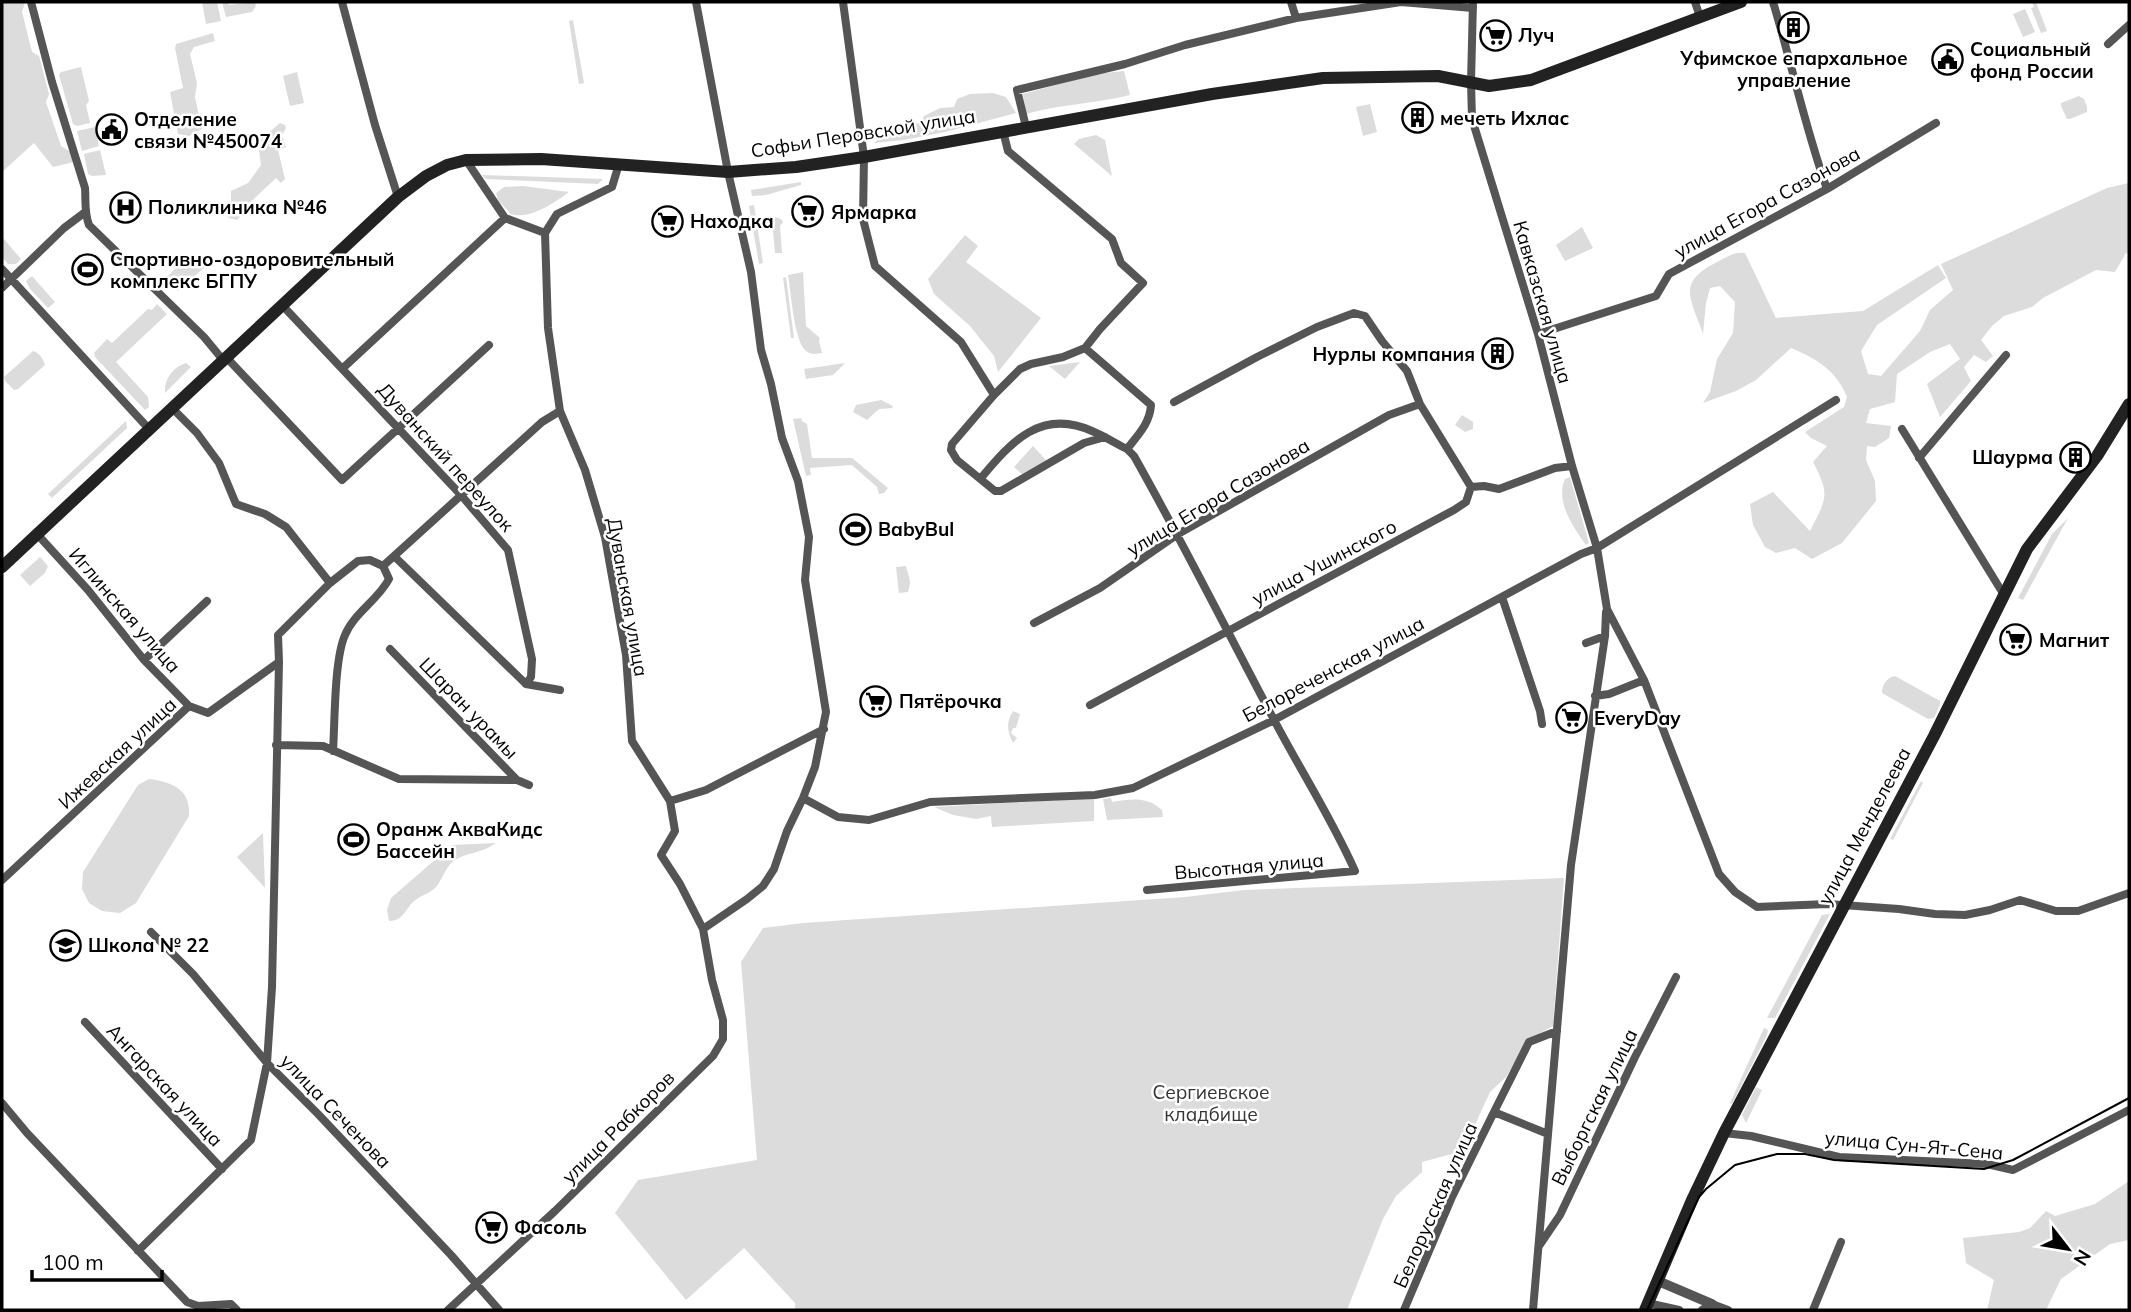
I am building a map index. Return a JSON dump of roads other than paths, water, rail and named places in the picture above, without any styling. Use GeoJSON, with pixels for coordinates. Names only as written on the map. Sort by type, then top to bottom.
{"type":"FeatureCollection","features":[{"type":"Feature","properties":{"kind":"main road","name":"Софьи Перовской улица"},"geometry":{"type":"LineString","coordinates":[[2,567],[398,197],[426,176],[447,165],[467,160],[541,159],[728,172],[796,167],[1212,94],[1323,78],[1437,76],[1489,86],[1531,80],[1741,2]]}},
{"type":"Feature","properties":{"kind":"main road","name":"улица Менделеева"},"geometry":{"type":"LineString","coordinates":[[1649,1308],[1692,1200],[1724,1133],[1934,736],[2027,549],[2097,456],[2129,404]]}},
{"type":"Feature","properties":{"kind":"street"},"geometry":{"type":"LineString","coordinates":[[31,2],[52,82],[85,188],[85,214],[89,225],[204,337],[342,480],[489,345]]}},
{"type":"Feature","properties":{"kind":"street"},"geometry":{"type":"LineString","coordinates":[[342,2],[398,197]]}},
{"type":"Feature","properties":{"kind":"street"},"geometry":{"type":"LineString","coordinates":[[696,2],[728,172],[751,272],[761,350],[782,438],[798,481],[809,537],[805,580],[826,712],[815,767],[787,831],[774,870],[763,886],[703,929]]}},
{"type":"Feature","properties":{"kind":"street"},"geometry":{"type":"LineString","coordinates":[[843,2],[864,156],[863,219],[876,266],[961,342],[994,395]]}},
{"type":"Feature","properties":{"kind":"street"},"geometry":{"type":"LineString","coordinates":[[1291,2],[1296,18]]}},
{"type":"Feature","properties":{"kind":"street"},"geometry":{"type":"LineString","coordinates":[[1026,127],[1017,90],[1296,18],[1401,2],[1473,5]]}},
{"type":"Feature","properties":{"kind":"street"},"geometry":{"type":"LineString","coordinates":[[1695,2],[1700,17]]}},
{"type":"Feature","properties":{"kind":"street"},"geometry":{"type":"LineString","coordinates":[[1773,2],[1812,147],[1827,189]]}},
{"type":"Feature","properties":{"kind":"street","name":"Кавказская улица"},"geometry":{"type":"LineString","coordinates":[[1473,5],[1472,118],[1538,334],[1572,466],[1597,548],[1606,609],[1605,636],[1569,891],[1557,1031]]}},
{"type":"Feature","properties":{"kind":"street"},"geometry":{"type":"LineString","coordinates":[[2108,44],[2129,25]]}},
{"type":"Feature","properties":{"kind":"street","name":"улица Егора Сазонова"},"geometry":{"type":"LineString","coordinates":[[1538,334],[1656,296],[1669,274],[1827,189],[1936,123]]}},
{"type":"Feature","properties":{"kind":"street"},"geometry":{"type":"LineString","coordinates":[[1003,131],[1008,151],[1112,239],[1121,264],[1143,283],[1085,348],[1020,369],[952,444],[951,450],[957,460],[995,491],[1001,491],[1084,443],[1105,437]]}},
{"type":"Feature","properties":{"kind":"street"},"geometry":{"type":"LineString","coordinates":[[467,160],[505,218],[545,233],[556,214],[612,187],[619,164]]}},
{"type":"Feature","properties":{"kind":"street"},"geometry":{"type":"LineString","coordinates":[[2,288],[64,228],[85,214]]}},
{"type":"Feature","properties":{"kind":"street"},"geometry":{"type":"LineString","coordinates":[[343,368],[505,218]]}},
{"type":"Feature","properties":{"kind":"street","name":"Дуванская улица"},"geometry":{"type":"LineString","coordinates":[[545,233],[548,328],[560,411],[585,470],[605,537],[626,654],[632,741],[670,801],[675,831],[661,855],[680,884],[703,929]]}},
{"type":"Feature","properties":{"kind":"street"},"geometry":{"type":"LineString","coordinates":[[2,269],[149,429]]}},
{"type":"Feature","properties":{"kind":"street","name":"Дуванский переулок"},"geometry":{"type":"LineString","coordinates":[[282,305],[461,495],[508,550],[532,659],[531,677],[526,684]]}},
{"type":"Feature","properties":{"kind":"street"},"geometry":{"type":"LineString","coordinates":[[1174,402],[1317,327],[1354,313],[1365,316],[1407,371],[1420,404],[1471,487],[1499,489],[1555,468],[1572,466]]}},
{"type":"Feature","properties":{"kind":"street"},"geometry":{"type":"LineString","coordinates":[[1085,348],[1151,405],[1147,423],[1127,449]]}},
{"type":"Feature","properties":{"kind":"street"},"geometry":{"type":"LineString","coordinates":[[1919,458],[2006,355]]}},
{"type":"Feature","properties":{"kind":"street","name":"Белореченская улица"},"geometry":{"type":"LineString","coordinates":[[803,798],[838,817],[869,820],[930,802],[1117,792],[1133,788],[1274,720],[1581,554],[1597,548],[1836,400]]}},
{"type":"Feature","properties":{"kind":"street","name":"улица Егора Сазонова"},"geometry":{"type":"LineString","coordinates":[[1034,622],[1100,588],[1178,534],[1389,415],[1420,404]]}},
{"type":"Feature","properties":{"kind":"street"},"geometry":{"type":"LineString","coordinates":[[172,408],[197,433],[219,463],[236,504],[265,514],[286,527],[330,583]]}},
{"type":"Feature","properties":{"kind":"street"},"geometry":{"type":"LineString","coordinates":[[383,566],[542,422],[560,411]]}},
{"type":"Feature","properties":{"kind":"street"},"geometry":{"type":"LineString","coordinates":[[981,478],[1022,435],[1042,426],[1063,423],[1090,429],[1127,449],[1134,456],[1178,534],[1274,720]]}},
{"type":"Feature","properties":{"kind":"street"},"geometry":{"type":"LineString","coordinates":[[1902,429],[2004,595]]}},
{"type":"Feature","properties":{"kind":"street","name":"улица Ушинского"},"geometry":{"type":"LineString","coordinates":[[1090,705],[1454,510],[1466,502],[1471,487]]}},
{"type":"Feature","properties":{"kind":"street","name":"Иглинская улица"},"geometry":{"type":"LineString","coordinates":[[37,534],[88,590],[144,660],[189,706]]}},
{"type":"Feature","properties":{"kind":"street"},"geometry":{"type":"LineString","coordinates":[[394,556],[526,684],[560,690]]}},
{"type":"Feature","properties":{"kind":"street"},"geometry":{"type":"LineString","coordinates":[[138,1251],[251,1140],[267,1063],[275,938],[278,635],[330,583],[358,561],[370,560],[383,566],[389,579],[345,635],[339,659],[333,751]]}},
{"type":"Feature","properties":{"kind":"street"},"geometry":{"type":"LineString","coordinates":[[1502,597],[1542,723]]}},
{"type":"Feature","properties":{"kind":"street"},"geometry":{"type":"LineString","coordinates":[[144,660],[207,601]]}},
{"type":"Feature","properties":{"kind":"street","name":"Кавказская улица"},"geometry":{"type":"LineString","coordinates":[[1606,609],[1644,680],[1719,874],[1735,892],[1757,906],[1844,905],[1965,915],[2020,900],[2056,911],[2078,911],[2129,892]]}},
{"type":"Feature","properties":{"kind":"street"},"geometry":{"type":"LineString","coordinates":[[1586,643],[1605,636]]}},
{"type":"Feature","properties":{"kind":"street","name":"Шаран урамы"},"geometry":{"type":"LineString","coordinates":[[390,649],[517,780],[529,785]]}},
{"type":"Feature","properties":{"kind":"street","name":"Ижевская улица"},"geometry":{"type":"LineString","coordinates":[[2,880],[189,706],[208,713],[279,662]]}},
{"type":"Feature","properties":{"kind":"street"},"geometry":{"type":"LineString","coordinates":[[1595,696],[1609,694],[1644,680]]}},
{"type":"Feature","properties":{"kind":"street","name":"Высотная улица"},"geometry":{"type":"LineString","coordinates":[[1147,890],[1355,871],[1338,833],[1274,720]]}},
{"type":"Feature","properties":{"kind":"street"},"geometry":{"type":"LineString","coordinates":[[670,801],[706,790],[824,729]]}},
{"type":"Feature","properties":{"kind":"street"},"geometry":{"type":"LineString","coordinates":[[276,745],[323,746],[399,779],[517,780]]}},
{"type":"Feature","properties":{"kind":"street","name":"улица Рабкоров"},"geometry":{"type":"LineString","coordinates":[[448,1310],[555,1211],[713,1055],[723,1039],[723,1020],[712,980],[703,929]]}},
{"type":"Feature","properties":{"kind":"street","name":"улица Сеченова"},"geometry":{"type":"LineString","coordinates":[[151,932],[193,974],[267,1063],[318,1114],[499,1310]]}},
{"type":"Feature","properties":{"kind":"street","name":"Выборгская улица"},"geometry":{"type":"LineString","coordinates":[[1538,1248],[1560,1215],[1676,978]]}},
{"type":"Feature","properties":{"kind":"street","name":"Ангарская улица"},"geometry":{"type":"LineString","coordinates":[[85,1022],[222,1169]]}},
{"type":"Feature","properties":{"kind":"street"},"geometry":{"type":"LineString","coordinates":[[1533,1310],[1557,1031]]}},
{"type":"Feature","properties":{"kind":"street","name":"Белорусская улица"},"geometry":{"type":"LineString","coordinates":[[1404,1310],[1452,1197],[1529,1042],[1557,1031]]}},
{"type":"Feature","properties":{"kind":"street"},"geometry":{"type":"LineString","coordinates":[[2,1103],[27,1133],[187,1302],[198,1306],[231,1304],[237,1310]]}},
{"type":"Feature","properties":{"kind":"street","name":"улица Сун-Ят-Сена"},"geometry":{"type":"LineString","coordinates":[[1724,1133],[1751,1136],[1839,1157],[1987,1164],[2013,1170],[2129,1110]]}},
{"type":"Feature","properties":{"kind":"street","name":"Белорусская улица"},"geometry":{"type":"LineString","coordinates":[[1494,1112],[1548,1134]]}},
{"type":"Feature","properties":{"kind":"street"},"geometry":{"type":"LineString","coordinates":[[1813,1310],[1841,1242]]}},
{"type":"Feature","properties":{"kind":"street"},"geometry":{"type":"LineString","coordinates":[[1658,1281],[1707,1307],[1728,1310]]}},
{"type":"Feature","properties":{"kind":"street"},"geometry":{"type":"LineString","coordinates":[[1649,1308],[1679,1310]]}},
{"type":"Feature","properties":{"kind":"tram line"},"geometry":{"type":"LineString","coordinates":[[1647,1310],[1699,1197],[1735,1165],[1777,1154],[1805,1154],[1834,1160],[1984,1169],[2013,1160],[2129,1098]]}},
{"type":"Feature","properties":{"kind":"place","name":"Уфимское епархальное управление"},"geometry":{"type":"Point","coordinates":[1794,27]}},
{"type":"Feature","properties":{"kind":"place","name":"Луч"},"geometry":{"type":"Point","coordinates":[1495,35]}},
{"type":"Feature","properties":{"kind":"place","name":"Социальный фонд России"},"geometry":{"type":"Point","coordinates":[1947,60]}},
{"type":"Feature","properties":{"kind":"place","name":"мечеть Ихлас"},"geometry":{"type":"Point","coordinates":[1417,118]}},
{"type":"Feature","properties":{"kind":"place","name":"Отделение связи №450074"},"geometry":{"type":"Point","coordinates":[111,130]}},
{"type":"Feature","properties":{"kind":"place","name":"Поликлиника №46"},"geometry":{"type":"Point","coordinates":[125,207]}},
{"type":"Feature","properties":{"kind":"place","name":"Ярмарка"},"geometry":{"type":"Point","coordinates":[808,212]}},
{"type":"Feature","properties":{"kind":"place","name":"Находка"},"geometry":{"type":"Point","coordinates":[667,221]}},
{"type":"Feature","properties":{"kind":"place","name":"Спортивно-оздоровительный комплекс БГПУ"},"geometry":{"type":"Point","coordinates":[87,270]}},
{"type":"Feature","properties":{"kind":"place","name":"Нурлы компания"},"geometry":{"type":"Point","coordinates":[1498,354]}},
{"type":"Feature","properties":{"kind":"place","name":"Шаурма"},"geometry":{"type":"Point","coordinates":[2076,457]}},
{"type":"Feature","properties":{"kind":"place","name":"BabyBul"},"geometry":{"type":"Point","coordinates":[855,529]}},
{"type":"Feature","properties":{"kind":"place","name":"Магнит"},"geometry":{"type":"Point","coordinates":[2016,640]}},
{"type":"Feature","properties":{"kind":"place","name":"Пятёрочка"},"geometry":{"type":"Point","coordinates":[876,701]}},
{"type":"Feature","properties":{"kind":"place","name":"EveryDay"},"geometry":{"type":"Point","coordinates":[1571,718]}},
{"type":"Feature","properties":{"kind":"place","name":"Оранж АкваКидс Бассейн"},"geometry":{"type":"Point","coordinates":[353,840]}},
{"type":"Feature","properties":{"kind":"place","name":"Школа № 22"},"geometry":{"type":"Point","coordinates":[65,945]}},
{"type":"Feature","properties":{"kind":"place","name":"Фасоль"},"geometry":{"type":"Point","coordinates":[491,1227]}},
{"type":"Feature","properties":{"kind":"park label","name":"Сергиевское кладбище"},"geometry":{"type":"Point","coordinates":[1211,1103]}}]}
